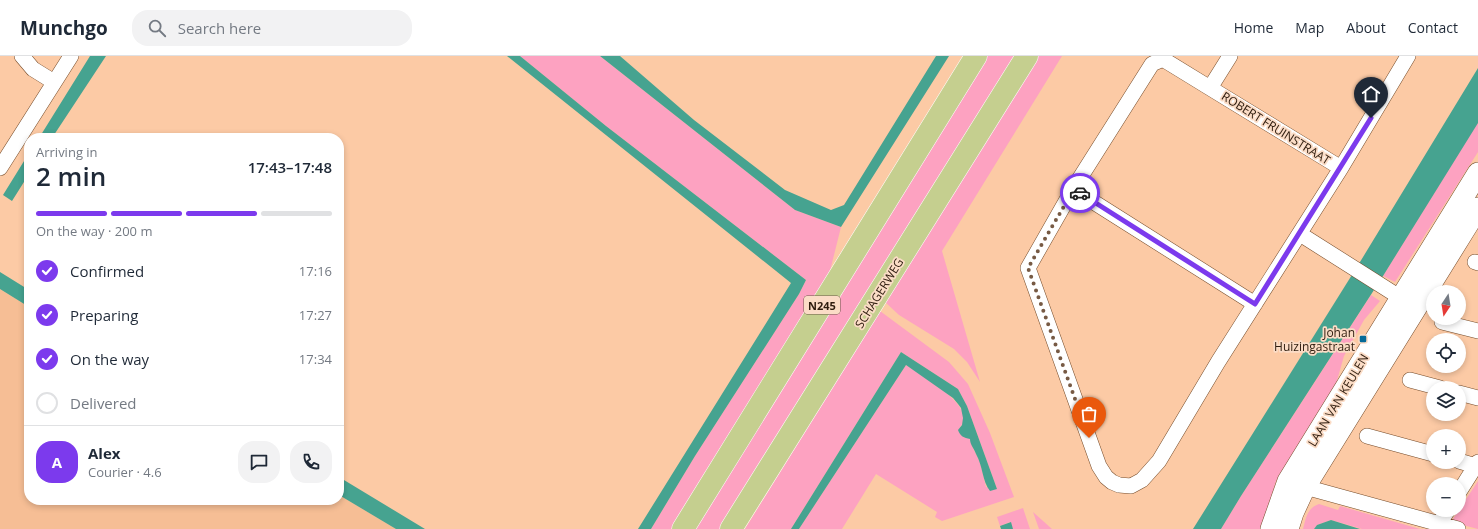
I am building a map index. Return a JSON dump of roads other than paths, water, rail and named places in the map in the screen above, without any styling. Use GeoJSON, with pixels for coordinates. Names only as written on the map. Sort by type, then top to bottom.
{"type":"FeatureCollection","features":[{"type":"Feature","properties":{"kind":"main road","name":"N245"},"geometry":{"type":"LineString","coordinates":[[683,529],[976,56]]}},
{"type":"Feature","properties":{"kind":"main road","name":"SCHAGERWEG"},"geometry":{"type":"LineString","coordinates":[[731,529],[1027,56]]}},
{"type":"Feature","properties":{"kind":"street"},"geometry":{"type":"LineString","coordinates":[[22,56],[33,69],[54,82]]}},
{"type":"Feature","properties":{"kind":"street"},"geometry":{"type":"LineString","coordinates":[[0,168],[71,56]]}},
{"type":"Feature","properties":{"kind":"street"},"geometry":{"type":"LineString","coordinates":[[1230,56],[1210,88],[1166,61],[1161,60],[1152,64],[1074,189],[1028,268],[1099,466],[1106,477],[1119,485],[1131,486],[1142,480],[1159,461],[1218,362],[1341,168],[1408,56]]}},
{"type":"Feature","properties":{"kind":"street","name":"ROBERT FRUINSTRAAT"},"geometry":{"type":"LineString","coordinates":[[1210,88],[1341,168]]}},
{"type":"Feature","properties":{"kind":"street","name":"LAAN VAN KEULEN"},"geometry":{"type":"LineString","coordinates":[[1271,529],[1408,303],[1478,173]]}},
{"type":"Feature","properties":{"kind":"street"},"geometry":{"type":"LineString","coordinates":[[1074,189],[1255,304]]}},
{"type":"Feature","properties":{"kind":"street","name":"LAAN VAN KEULEN"},"geometry":{"type":"LineString","coordinates":[[1408,303],[1478,208]]}},
{"type":"Feature","properties":{"kind":"street"},"geometry":{"type":"LineString","coordinates":[[1300,234],[1408,303]]}},
{"type":"Feature","properties":{"kind":"street"},"geometry":{"type":"LineString","coordinates":[[1454,325],[1478,331]]}},
{"type":"Feature","properties":{"kind":"street"},"geometry":{"type":"LineString","coordinates":[[1410,380],[1426,384]]}},
{"type":"Feature","properties":{"kind":"street"},"geometry":{"type":"LineString","coordinates":[[1466,395],[1478,398]]}},
{"type":"Feature","properties":{"kind":"street"},"geometry":{"type":"LineString","coordinates":[[1367,436],[1426,452]]}},
{"type":"Feature","properties":{"kind":"street"},"geometry":{"type":"LineString","coordinates":[[1466,462],[1477,464],[1466,481]]}},
{"type":"Feature","properties":{"kind":"street"},"geometry":{"type":"LineString","coordinates":[[1297,484],[1458,529]]}},
{"type":"Feature","properties":{"kind":"street","name":"LAAN VAN KEULEN"},"geometry":{"type":"LineString","coordinates":[[1288,529],[1293,514],[1297,484]]}},
{"type":"Feature","properties":{"kind":"street"},"geometry":{"type":"LineString","coordinates":[[1439,524],[1444,517]]}},
{"type":"Feature","properties":{"kind":"water"},"geometry":{"type":"Polygon","coordinates":[[[90,56],[106,56],[55,133],[42,133],[90,56]]]}},
{"type":"Feature","properties":{"kind":"water"},"geometry":{"type":"Polygon","coordinates":[[[507,56],[520,56],[606,126],[806,280],[799,294],[695,456],[651,529],[638,529],[791,283],[507,56]]]}},
{"type":"Feature","properties":{"kind":"water"},"geometry":{"type":"Polygon","coordinates":[[[600,56],[620,56],[694,120],[785,190],[831,210],[844,205],[936,56],[949,56],[841,227],[795,210],[600,56]]]}},
{"type":"Feature","properties":{"kind":"water"},"geometry":{"type":"Polygon","coordinates":[[[1478,68],[1478,123],[1383,276],[1221,529],[1193,529],[1360,262],[1478,68]]]}},
{"type":"Feature","properties":{"kind":"water"},"geometry":{"type":"Polygon","coordinates":[[[24,161],[24,182],[12,201],[3,195],[24,161]]]}},
{"type":"Feature","properties":{"kind":"water"},"geometry":{"type":"Polygon","coordinates":[[[0,272],[24,287],[24,304],[0,289],[0,272]]]}},
{"type":"Feature","properties":{"kind":"water"},"geometry":{"type":"Polygon","coordinates":[[[901,352],[958,389],[967,406],[997,489],[990,491],[987,487],[980,463],[971,445],[970,439],[962,436],[958,430],[962,425],[963,418],[961,408],[953,398],[906,365],[799,529],[791,529],[901,352]]]}},
{"type":"Feature","properties":{"kind":"water"},"geometry":{"type":"Polygon","coordinates":[[[344,480],[425,529],[396,529],[344,498],[344,480]]]}},
{"type":"Feature","properties":{"kind":"water"},"geometry":{"type":"Polygon","coordinates":[[[1331,520],[1360,529],[1314,529],[1317,525],[1331,520]]]}},
{"type":"Feature","properties":{"kind":"water"},"geometry":{"type":"Polygon","coordinates":[[[1011,522],[1013,529],[1001,529],[1000,526],[1011,522]]]}},
{"type":"Feature","properties":{"kind":"place","name":"Johan Huizingastraat"},"geometry":{"type":"Point","coordinates":[1363,339]}}]}
